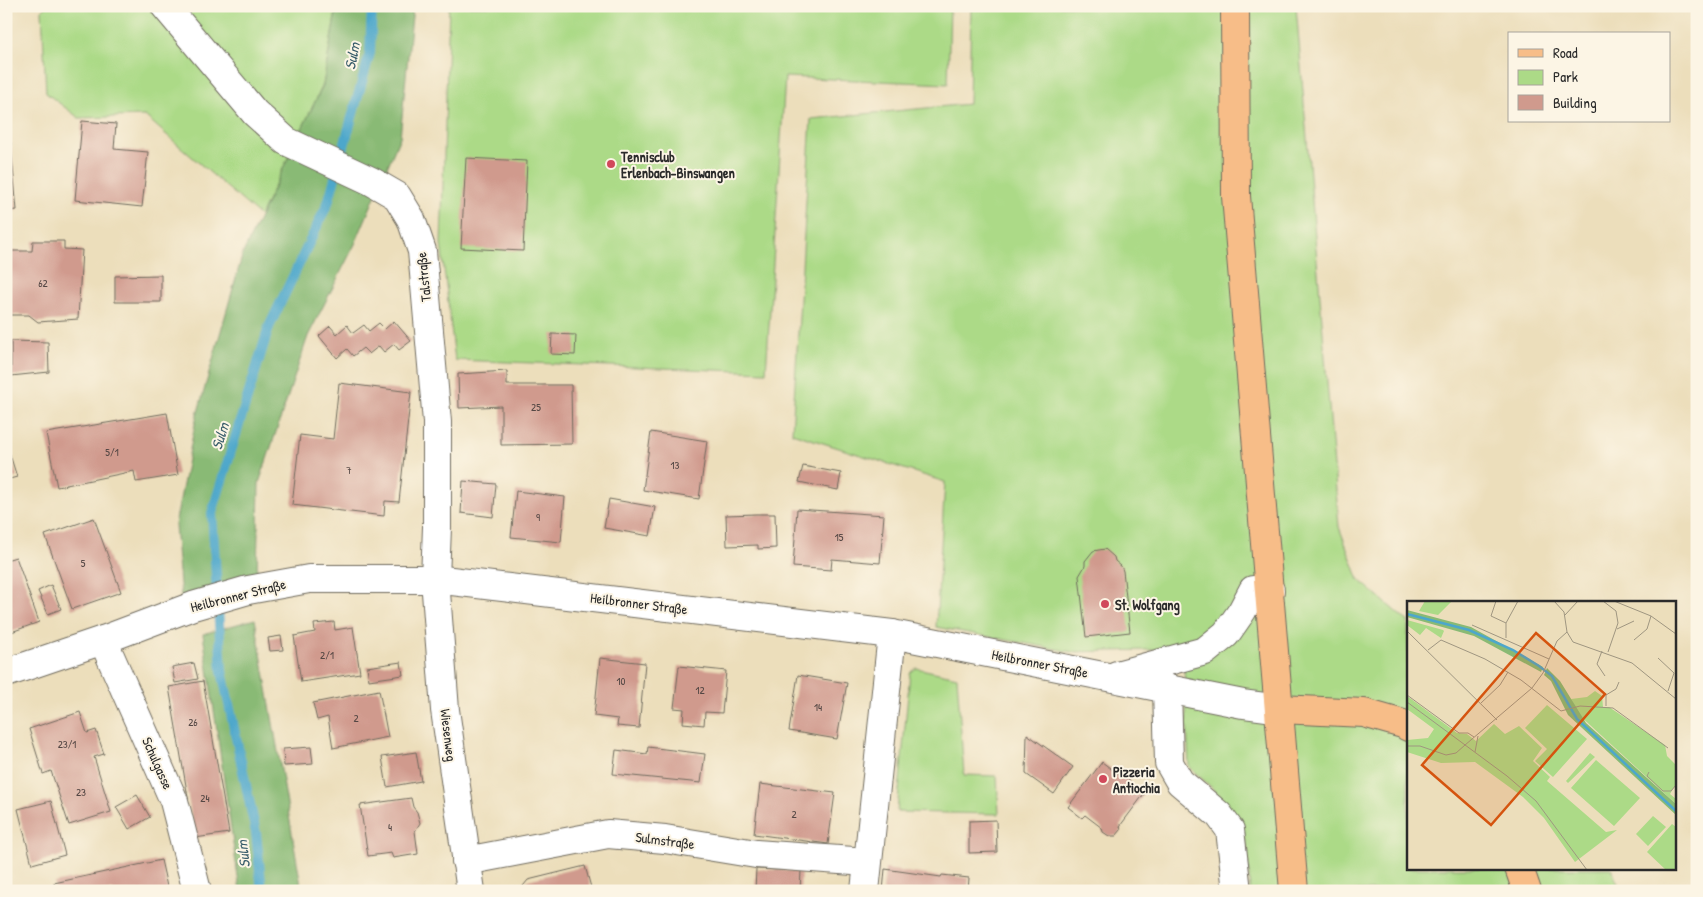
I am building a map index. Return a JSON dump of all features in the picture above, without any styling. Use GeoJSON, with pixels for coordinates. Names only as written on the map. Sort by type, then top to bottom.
{"type":"FeatureCollection","features":[{"type":"Feature","properties":{"kind":"main road"},"geometry":{"type":"LineString","coordinates":[[1234,6],[1236,196],[1294,891]]}},
{"type":"Feature","properties":{"kind":"main road"},"geometry":{"type":"LineString","coordinates":[[1280,709],[1364,713],[1407,726]]}},
{"type":"Feature","properties":{"kind":"main road"},"geometry":{"type":"LineString","coordinates":[[1520,870],[1527,891]]}},
{"type":"Feature","properties":{"kind":"street","name":"Talstraße"},"geometry":{"type":"LineString","coordinates":[[165,6],[255,113],[286,141],[371,181],[397,196],[411,219],[422,251],[437,422],[435,579]]}},
{"type":"Feature","properties":{"kind":"street","name":"Heilbronner Straße"},"geometry":{"type":"LineString","coordinates":[[6,673],[103,640],[193,606],[248,590],[309,579],[435,579],[892,634],[1243,704],[1280,709]]}},
{"type":"Feature","properties":{"kind":"street","name":"Wiesenweg"},"geometry":{"type":"LineString","coordinates":[[435,579],[445,710],[471,891]]}},
{"type":"Feature","properties":{"kind":"street"},"geometry":{"type":"LineString","coordinates":[[1111,677],[1205,651],[1226,634],[1253,590],[1270,590]]}},
{"type":"Feature","properties":{"kind":"street"},"geometry":{"type":"LineString","coordinates":[[865,891],[892,634]]}},
{"type":"Feature","properties":{"kind":"street","name":"Schulgasse"},"geometry":{"type":"LineString","coordinates":[[103,640],[174,801],[197,891]]}},
{"type":"Feature","properties":{"kind":"street"},"geometry":{"type":"LineString","coordinates":[[1167,688],[1169,763],[1180,782],[1219,815],[1230,830],[1237,891]]}},
{"type":"Feature","properties":{"kind":"street","name":"Sulmstraße"},"geometry":{"type":"LineString","coordinates":[[466,861],[608,834],[665,839],[756,854],[867,862]]}},
{"type":"Feature","properties":{"kind":"green space"},"geometry":{"type":"Polygon","coordinates":[[[46,6],[337,6],[323,85],[260,216],[145,116],[79,118],[46,93],[42,10],[46,6]]]}},
{"type":"Feature","properties":{"kind":"green space"},"geometry":{"type":"Polygon","coordinates":[[[337,6],[413,6],[400,137],[355,244],[308,336],[259,483],[257,577],[181,596],[175,525],[196,419],[243,253],[323,85],[337,6]]]}},
{"type":"Feature","properties":{"kind":"green space","name":"Tennisclub Erlenbach-Binswangen"},"geometry":{"type":"Polygon","coordinates":[[[449,6],[950,6],[948,84],[785,77],[766,372],[455,360],[441,244],[449,6]]]}},
{"type":"Feature","properties":{"kind":"green space"},"geometry":{"type":"Polygon","coordinates":[[[971,6],[1296,6],[1339,527],[1359,580],[1407,620],[1407,870],[1612,870],[1621,891],[1250,891],[1247,845],[1239,820],[1211,787],[1189,767],[1183,649],[1072,652],[936,627],[945,482],[792,433],[811,119],[969,104],[971,6]]]}},
{"type":"Feature","properties":{"kind":"green space"},"geometry":{"type":"Polygon","coordinates":[[[255,619],[302,891],[240,891],[203,634],[255,619]]]}},
{"type":"Feature","properties":{"kind":"green space"},"geometry":{"type":"Polygon","coordinates":[[[916,668],[957,677],[964,775],[997,776],[999,814],[897,812],[910,673],[916,668]]]}},
{"type":"Feature","properties":{"kind":"building"},"geometry":{"type":"Polygon","coordinates":[[[6,115],[8,115],[17,210],[6,211],[6,115]]]}},
{"type":"Feature","properties":{"kind":"building"},"geometry":{"type":"Polygon","coordinates":[[[82,121],[116,124],[114,149],[148,152],[142,207],[75,200],[82,121]]]}},
{"type":"Feature","properties":{"kind":"building"},"geometry":{"type":"Polygon","coordinates":[[[466,158],[527,161],[523,251],[461,248],[466,158]]]}},
{"type":"Feature","properties":{"kind":"building"},"geometry":{"type":"Polygon","coordinates":[[[33,241],[64,241],[64,249],[82,250],[78,319],[38,322],[29,315],[6,315],[6,242],[9,251],[32,251],[33,241]]]}},
{"type":"Feature","properties":{"kind":"building"},"geometry":{"type":"Polygon","coordinates":[[[161,275],[161,302],[115,302],[115,276],[161,275]]]}},
{"type":"Feature","properties":{"kind":"building"},"geometry":{"type":"Polygon","coordinates":[[[394,321],[411,341],[399,350],[394,344],[384,352],[379,346],[369,354],[363,348],[353,356],[347,349],[337,358],[319,336],[330,326],[337,334],[347,325],[353,333],[364,325],[369,331],[379,323],[385,329],[394,321]]]}},
{"type":"Feature","properties":{"kind":"building"},"geometry":{"type":"Polygon","coordinates":[[[552,334],[576,335],[575,355],[551,354],[552,334]]]}},
{"type":"Feature","properties":{"kind":"building"},"geometry":{"type":"Polygon","coordinates":[[[11,341],[48,342],[49,372],[11,376],[11,341]]]}},
{"type":"Feature","properties":{"kind":"building"},"geometry":{"type":"Polygon","coordinates":[[[507,371],[507,385],[571,385],[572,444],[501,445],[501,406],[459,408],[458,374],[507,371]]]}},
{"type":"Feature","properties":{"kind":"building"},"geometry":{"type":"Polygon","coordinates":[[[339,383],[411,392],[399,502],[385,501],[384,516],[292,505],[300,435],[333,439],[339,383]]]}},
{"type":"Feature","properties":{"kind":"building"},"geometry":{"type":"Polygon","coordinates":[[[167,413],[178,475],[136,482],[134,471],[57,487],[46,433],[167,413]]]}},
{"type":"Feature","properties":{"kind":"building"},"geometry":{"type":"Polygon","coordinates":[[[651,432],[707,441],[699,499],[643,490],[651,432]]]}},
{"type":"Feature","properties":{"kind":"building"},"geometry":{"type":"Polygon","coordinates":[[[6,442],[17,477],[6,480],[6,442]]]}},
{"type":"Feature","properties":{"kind":"building"},"geometry":{"type":"Polygon","coordinates":[[[803,466],[841,473],[838,490],[799,482],[803,466]]]}},
{"type":"Feature","properties":{"kind":"building"},"geometry":{"type":"Polygon","coordinates":[[[463,481],[496,484],[493,517],[461,513],[463,481]]]}},
{"type":"Feature","properties":{"kind":"building"},"geometry":{"type":"Polygon","coordinates":[[[516,491],[565,497],[561,542],[511,537],[516,491]]]}},
{"type":"Feature","properties":{"kind":"building"},"geometry":{"type":"Polygon","coordinates":[[[609,499],[655,507],[650,536],[604,528],[609,499]]]}},
{"type":"Feature","properties":{"kind":"building"},"geometry":{"type":"Polygon","coordinates":[[[797,509],[884,515],[880,563],[832,559],[831,570],[793,567],[797,509]]]}},
{"type":"Feature","properties":{"kind":"building"},"geometry":{"type":"Polygon","coordinates":[[[775,514],[776,548],[758,549],[758,545],[727,546],[726,515],[775,514]]]}},
{"type":"Feature","properties":{"kind":"building"},"geometry":{"type":"Polygon","coordinates":[[[94,518],[121,592],[72,609],[45,535],[94,518]]]}},
{"type":"Feature","properties":{"kind":"building","name":"St. Wolfgang"},"geometry":{"type":"Polygon","coordinates":[[[1105,549],[1114,557],[1123,571],[1130,632],[1086,637],[1079,576],[1085,566],[1085,561],[1093,551],[1105,549]]]}},
{"type":"Feature","properties":{"kind":"building"},"geometry":{"type":"Polygon","coordinates":[[[16,557],[39,622],[6,634],[6,560],[16,557]]]}},
{"type":"Feature","properties":{"kind":"building"},"geometry":{"type":"Polygon","coordinates":[[[51,585],[61,609],[48,614],[38,591],[51,585]]]}},
{"type":"Feature","properties":{"kind":"building"},"geometry":{"type":"Polygon","coordinates":[[[334,622],[335,630],[353,627],[360,673],[301,682],[294,636],[315,632],[314,624],[334,622]]]}},
{"type":"Feature","properties":{"kind":"building"},"geometry":{"type":"Polygon","coordinates":[[[281,636],[283,650],[270,651],[268,638],[281,636]]]}},
{"type":"Feature","properties":{"kind":"building"},"geometry":{"type":"Polygon","coordinates":[[[600,658],[645,663],[639,728],[617,726],[618,719],[594,716],[600,658]]]}},
{"type":"Feature","properties":{"kind":"building"},"geometry":{"type":"Polygon","coordinates":[[[401,662],[403,675],[369,680],[367,667],[401,662]]]}},
{"type":"Feature","properties":{"kind":"building"},"geometry":{"type":"Polygon","coordinates":[[[194,663],[198,679],[175,683],[172,667],[194,663]]]}},
{"type":"Feature","properties":{"kind":"building"},"geometry":{"type":"Polygon","coordinates":[[[679,666],[726,671],[722,713],[705,712],[704,725],[683,723],[684,709],[674,708],[679,666]]]}},
{"type":"Feature","properties":{"kind":"building"},"geometry":{"type":"Polygon","coordinates":[[[798,675],[847,683],[837,739],[789,731],[798,675]]]}},
{"type":"Feature","properties":{"kind":"building"},"geometry":{"type":"Polygon","coordinates":[[[203,681],[229,833],[195,838],[169,687],[203,681]]]}},
{"type":"Feature","properties":{"kind":"building"},"geometry":{"type":"Polygon","coordinates":[[[379,690],[388,737],[333,748],[328,717],[317,720],[313,703],[379,690]]]}},
{"type":"Feature","properties":{"kind":"building"},"geometry":{"type":"Polygon","coordinates":[[[80,712],[87,733],[96,730],[104,754],[94,757],[111,812],[69,825],[51,771],[43,774],[29,729],[80,712]]]}},
{"type":"Feature","properties":{"kind":"building"},"geometry":{"type":"Polygon","coordinates":[[[1027,734],[1073,767],[1054,794],[1026,774],[1027,734]]]}},
{"type":"Feature","properties":{"kind":"building"},"geometry":{"type":"Polygon","coordinates":[[[311,747],[313,764],[284,766],[283,749],[311,747]]]}},
{"type":"Feature","properties":{"kind":"building"},"geometry":{"type":"Polygon","coordinates":[[[648,747],[705,754],[701,783],[613,774],[616,750],[647,754],[648,747]]]}},
{"type":"Feature","properties":{"kind":"building"},"geometry":{"type":"Polygon","coordinates":[[[416,752],[421,781],[387,787],[382,757],[416,752]]]}},
{"type":"Feature","properties":{"kind":"building"},"geometry":{"type":"Polygon","coordinates":[[[1102,762],[1118,774],[1122,770],[1131,777],[1128,782],[1144,794],[1120,826],[1121,830],[1116,836],[1109,836],[1085,815],[1082,818],[1068,807],[1102,762]]]}},
{"type":"Feature","properties":{"kind":"building"},"geometry":{"type":"Polygon","coordinates":[[[760,784],[835,793],[828,844],[754,834],[760,784]]]}},
{"type":"Feature","properties":{"kind":"building"},"geometry":{"type":"Polygon","coordinates":[[[137,795],[150,817],[129,829],[116,807],[137,795]]]}},
{"type":"Feature","properties":{"kind":"building"},"geometry":{"type":"Polygon","coordinates":[[[411,798],[420,823],[415,831],[418,854],[393,858],[391,853],[368,856],[360,805],[411,798]]]}},
{"type":"Feature","properties":{"kind":"building"},"geometry":{"type":"Polygon","coordinates":[[[51,801],[65,855],[32,864],[18,809],[51,801]]]}},
{"type":"Feature","properties":{"kind":"building"},"geometry":{"type":"Polygon","coordinates":[[[996,820],[997,852],[969,853],[969,821],[996,820]]]}},
{"type":"Feature","properties":{"kind":"building"},"geometry":{"type":"Polygon","coordinates":[[[161,860],[168,891],[56,891],[54,883],[161,860]]]}},
{"type":"Feature","properties":{"kind":"building"},"geometry":{"type":"Polygon","coordinates":[[[585,866],[592,891],[519,891],[528,880],[585,866]]]}},
{"type":"Feature","properties":{"kind":"building"},"geometry":{"type":"Polygon","coordinates":[[[756,869],[801,871],[800,891],[755,891],[756,869]]]}},
{"type":"Feature","properties":{"kind":"building"},"geometry":{"type":"Polygon","coordinates":[[[885,869],[941,877],[942,875],[969,878],[968,891],[883,891],[885,869]]]}},
{"type":"Feature","properties":{"kind":"waterway","name":"Sulm"},"geometry":{"type":"LineString","coordinates":[[262,891],[256,833],[222,671],[212,513],[269,327],[328,203],[370,53],[372,6]]}},
{"type":"Feature","properties":{"kind":"place","name":"Tennisclub Erlenbach-Binswangen"},"geometry":{"type":"Point","coordinates":[611,164]}},
{"type":"Feature","properties":{"kind":"place","name":"St. Wolfgang"},"geometry":{"type":"Point","coordinates":[1105,604]}},
{"type":"Feature","properties":{"kind":"place","name":"Pizzeria Antiochia"},"geometry":{"type":"Point","coordinates":[1103,779]}}]}
